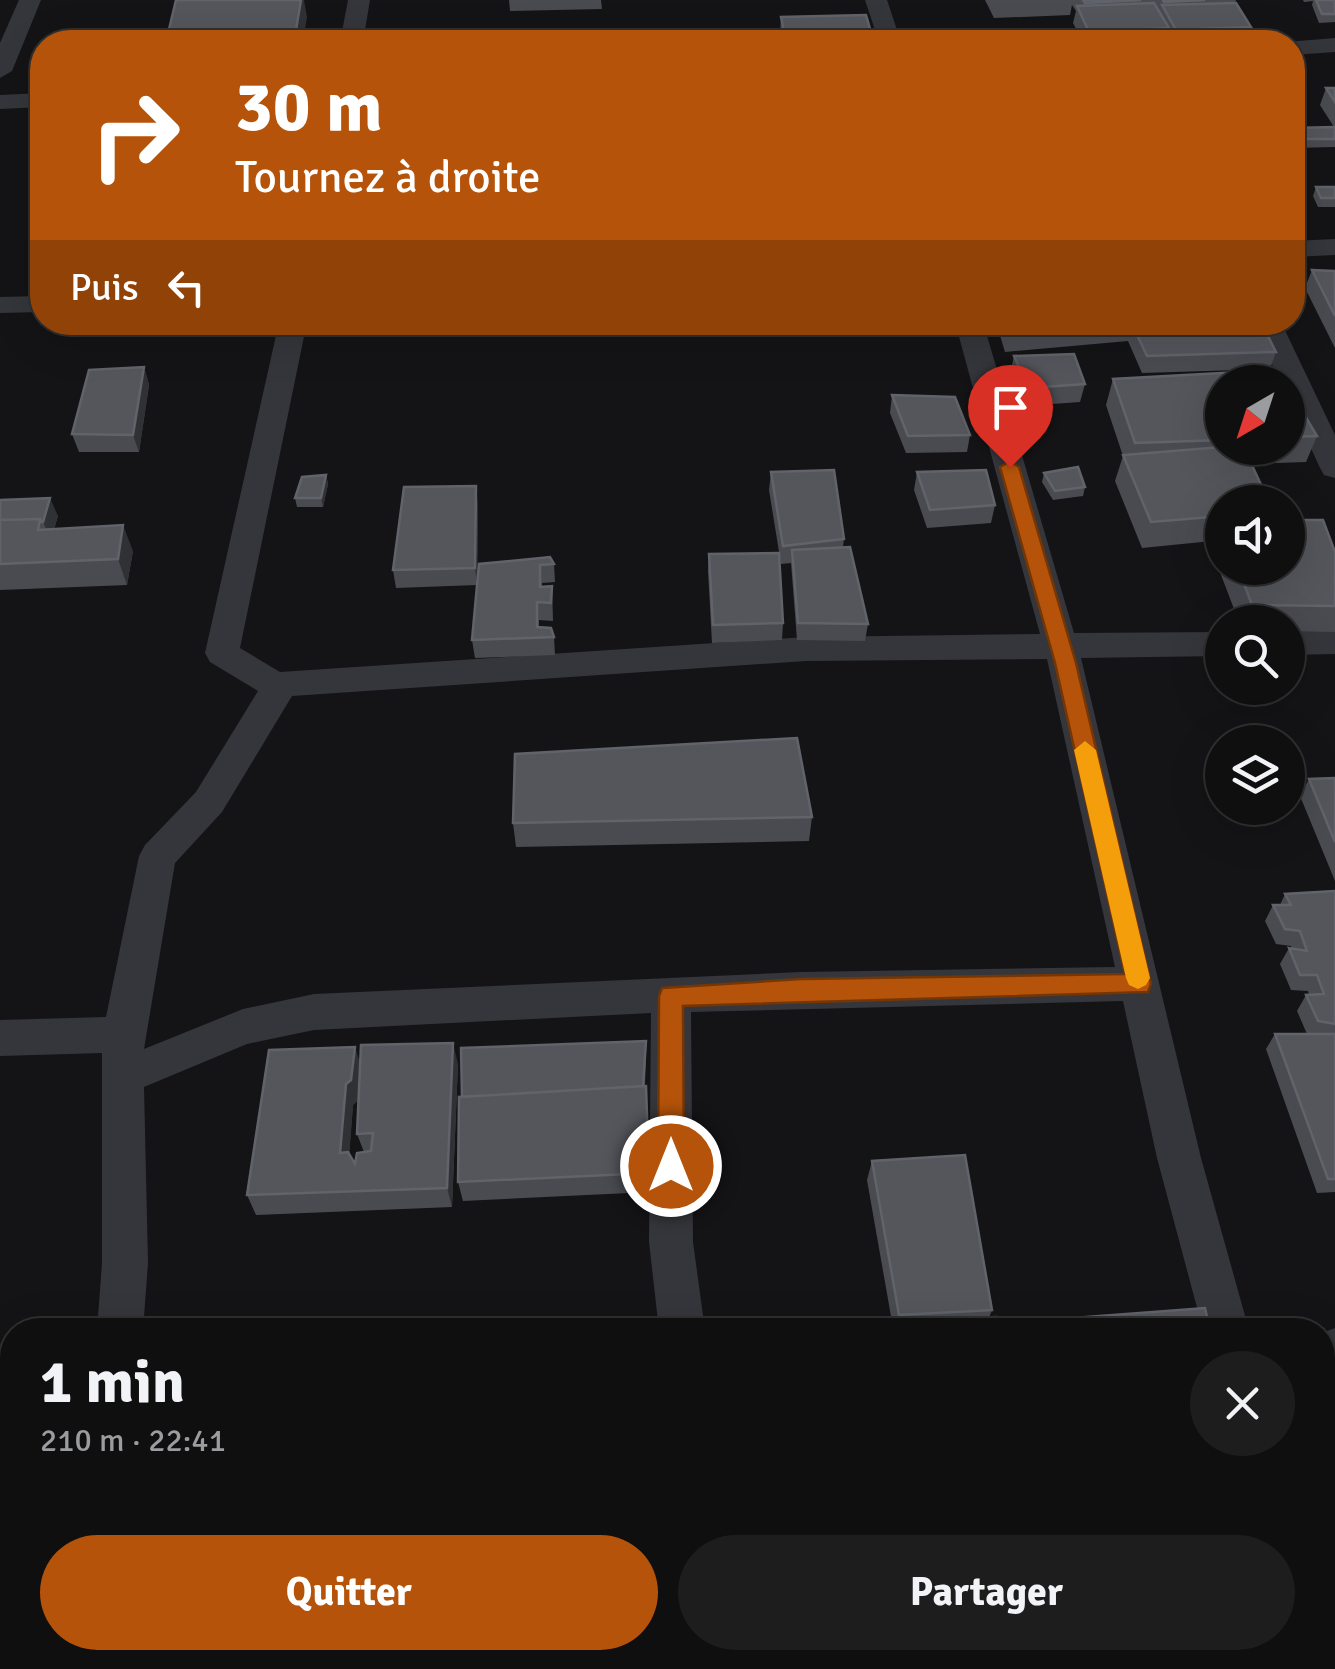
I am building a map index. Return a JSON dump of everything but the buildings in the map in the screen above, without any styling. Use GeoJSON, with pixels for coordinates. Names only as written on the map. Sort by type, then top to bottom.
{"type":"FeatureCollection","features":[{"type":"Feature","properties":{"kind":"street"},"geometry":{"type":"LineString","coordinates":[[0,71],[30,0]]}},
{"type":"Feature","properties":{"kind":"street"},"geometry":{"type":"LineString","coordinates":[[354,30],[359,0]]}},
{"type":"Feature","properties":{"kind":"street"},"geometry":{"type":"LineString","coordinates":[[876,0],[886,30]]}},
{"type":"Feature","properties":{"kind":"street"},"geometry":{"type":"LineString","coordinates":[[1305,47],[1335,46]]}},
{"type":"Feature","properties":{"kind":"street"},"geometry":{"type":"LineString","coordinates":[[0,102],[30,101]]}},
{"type":"Feature","properties":{"kind":"street"},"geometry":{"type":"LineString","coordinates":[[1305,248],[1335,247]]}},
{"type":"Feature","properties":{"kind":"street"},"geometry":{"type":"LineString","coordinates":[[0,306],[30,305]]}},
{"type":"Feature","properties":{"kind":"street"},"geometry":{"type":"LineString","coordinates":[[289,335],[222,653],[278,687],[806,648],[1205,644]]}},
{"type":"Feature","properties":{"kind":"street"},"geometry":{"type":"LineString","coordinates":[[973,335],[1060,648],[1179,1158],[1223,1318]]}},
{"type":"Feature","properties":{"kind":"street"},"geometry":{"type":"LineString","coordinates":[[1273,335],[1335,468]]}},
{"type":"Feature","properties":{"kind":"street"},"geometry":{"type":"LineString","coordinates":[[1305,643],[1335,642]]}},
{"type":"Feature","properties":{"kind":"street"},"geometry":{"type":"LineString","coordinates":[[121,1318],[125,1263],[124,1056],[158,856],[208,802],[278,687]]}},
{"type":"Feature","properties":{"kind":"street"},"geometry":{"type":"LineString","coordinates":[[0,1038],[124,1056],[314,1012],[801,989],[1139,984]]}},
{"type":"Feature","properties":{"kind":"street"},"geometry":{"type":"LineString","coordinates":[[671,996],[671,1242],[680,1318]]}},
{"type":"Feature","properties":{"kind":"slow traffic"},"geometry":{"type":"LineString","coordinates":[[1085,750],[1138,978]]}},
{"type":"Feature","properties":{"kind":"route"},"geometry":{"type":"LineString","coordinates":[[671,1166],[671,996],[801,989],[1139,984],[1065,663],[1010,467]]}}]}
